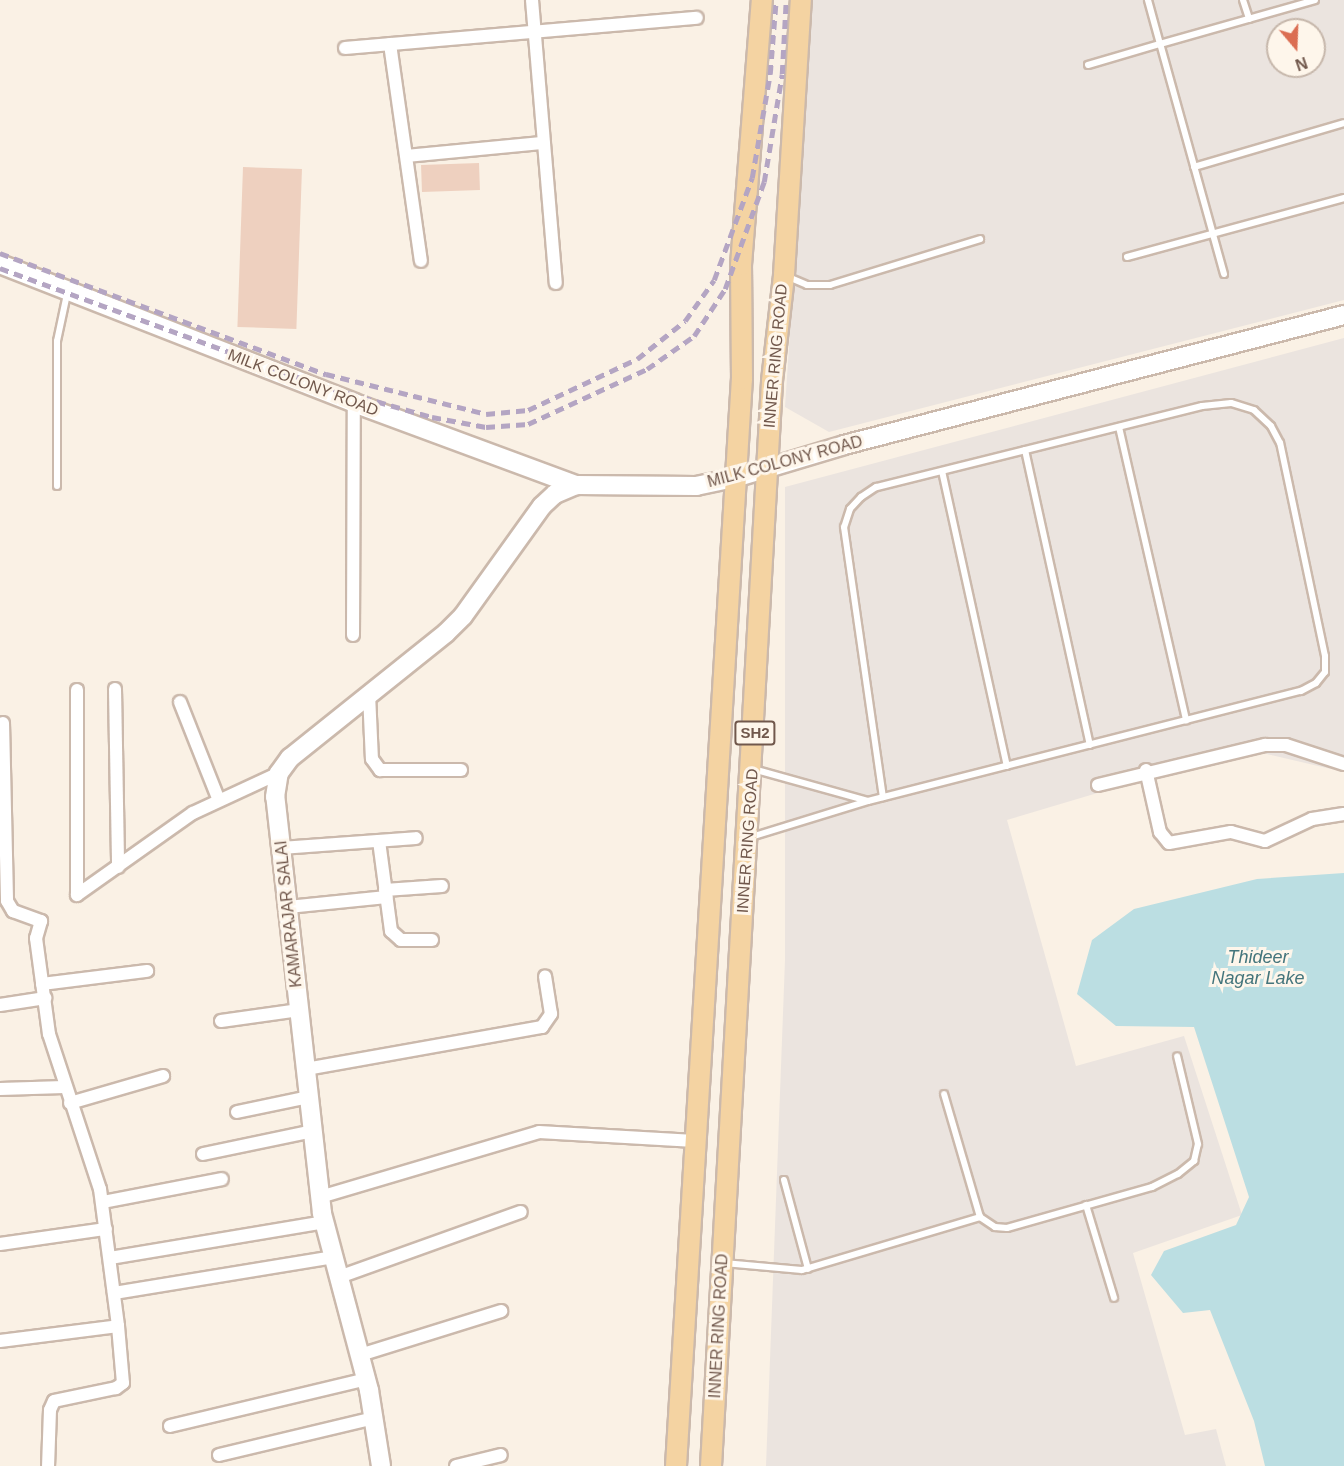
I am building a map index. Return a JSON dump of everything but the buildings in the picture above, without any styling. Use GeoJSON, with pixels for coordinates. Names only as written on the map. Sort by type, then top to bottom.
{"type":"FeatureCollection","features":[{"type":"Feature","properties":{"kind":"main road","name":"INNER RING ROAD"},"geometry":{"type":"LineString","coordinates":[[676,1466],[742,379],[741,265],[762,0]]}},
{"type":"Feature","properties":{"kind":"main road","name":"INNER RING ROAD"},"geometry":{"type":"LineString","coordinates":[[711,1466],[753,768],[768,466],[784,275],[801,0]]}},
{"type":"Feature","properties":{"kind":"main road","name":"MILK COLONY ROAD"},"geometry":{"type":"LineString","coordinates":[[0,264],[354,403],[576,485],[696,486],[735,478],[768,466],[1344,315]]}},
{"type":"Feature","properties":{"kind":"main road"},"geometry":{"type":"LineString","coordinates":[[279,773],[290,758],[452,627],[542,506],[555,494],[576,485]]}},
{"type":"Feature","properties":{"kind":"main road","name":"KAMARAJAR SALAI"},"geometry":{"type":"LineString","coordinates":[[279,773],[275,797],[320,1197],[367,1379],[381,1466]]}},
{"type":"Feature","properties":{"kind":"street"},"geometry":{"type":"LineString","coordinates":[[532,0],[556,283]]}},
{"type":"Feature","properties":{"kind":"street"},"geometry":{"type":"LineString","coordinates":[[345,48],[697,18]]}},
{"type":"Feature","properties":{"kind":"street"},"geometry":{"type":"LineString","coordinates":[[390,44],[421,261]]}},
{"type":"Feature","properties":{"kind":"street"},"geometry":{"type":"LineString","coordinates":[[407,156],[543,143]]}},
{"type":"Feature","properties":{"kind":"street"},"geometry":{"type":"LineString","coordinates":[[353,635],[354,403]]}},
{"type":"Feature","properties":{"kind":"street"},"geometry":{"type":"LineString","coordinates":[[77,690],[77,896],[218,798],[279,773]]}},
{"type":"Feature","properties":{"kind":"street"},"geometry":{"type":"LineString","coordinates":[[115,690],[118,867]]}},
{"type":"Feature","properties":{"kind":"street"},"geometry":{"type":"LineString","coordinates":[[369,694],[372,759],[380,770],[461,770]]}},
{"type":"Feature","properties":{"kind":"street"},"geometry":{"type":"LineString","coordinates":[[180,702],[218,798]]}},
{"type":"Feature","properties":{"kind":"street"},"geometry":{"type":"LineString","coordinates":[[3,723],[3,901],[13,911],[41,921],[36,938],[42,984],[64,1087],[103,1202],[123,1383],[116,1388],[66,1396],[54,1401],[50,1410],[48,1466]]}},
{"type":"Feature","properties":{"kind":"street"},"geometry":{"type":"LineString","coordinates":[[1098,785],[1146,770],[1265,745],[1286,746],[1344,764]]}},
{"type":"Feature","properties":{"kind":"street"},"geometry":{"type":"LineString","coordinates":[[1146,770],[1160,832],[1169,843],[1231,832],[1265,841],[1312,819],[1344,814]]}},
{"type":"Feature","properties":{"kind":"street"},"geometry":{"type":"LineString","coordinates":[[281,848],[416,838]]}},
{"type":"Feature","properties":{"kind":"street"},"geometry":{"type":"LineString","coordinates":[[380,841],[386,894],[395,938],[432,940]]}},
{"type":"Feature","properties":{"kind":"street"},"geometry":{"type":"LineString","coordinates":[[288,907],[442,886]]}},
{"type":"Feature","properties":{"kind":"street"},"geometry":{"type":"LineString","coordinates":[[42,984],[147,970]]}},
{"type":"Feature","properties":{"kind":"street"},"geometry":{"type":"LineString","coordinates":[[306,1069],[542,1027],[551,1014],[544,976]]}},
{"type":"Feature","properties":{"kind":"street"},"geometry":{"type":"LineString","coordinates":[[0,1005],[45,998]]}},
{"type":"Feature","properties":{"kind":"street"},"geometry":{"type":"LineString","coordinates":[[221,1021],[299,1010]]}},
{"type":"Feature","properties":{"kind":"street"},"geometry":{"type":"LineString","coordinates":[[70,1103],[164,1076]]}},
{"type":"Feature","properties":{"kind":"street"},"geometry":{"type":"LineString","coordinates":[[0,1089],[64,1087]]}},
{"type":"Feature","properties":{"kind":"street"},"geometry":{"type":"LineString","coordinates":[[237,1112],[309,1097]]}},
{"type":"Feature","properties":{"kind":"street"},"geometry":{"type":"LineString","coordinates":[[203,1154],[313,1131]]}},
{"type":"Feature","properties":{"kind":"street"},"geometry":{"type":"LineString","coordinates":[[320,1197],[539,1132],[695,1141]]}},
{"type":"Feature","properties":{"kind":"street"},"geometry":{"type":"LineString","coordinates":[[103,1202],[222,1179]]}},
{"type":"Feature","properties":{"kind":"street"},"geometry":{"type":"LineString","coordinates":[[339,1277],[522,1212]]}},
{"type":"Feature","properties":{"kind":"street"},"geometry":{"type":"LineString","coordinates":[[110,1258],[325,1222]]}},
{"type":"Feature","properties":{"kind":"street"},"geometry":{"type":"LineString","coordinates":[[0,1244],[106,1229]]}},
{"type":"Feature","properties":{"kind":"street"},"geometry":{"type":"LineString","coordinates":[[114,1293],[334,1257]]}},
{"type":"Feature","properties":{"kind":"street"},"geometry":{"type":"LineString","coordinates":[[360,1355],[501,1311]]}},
{"type":"Feature","properties":{"kind":"street"},"geometry":{"type":"LineString","coordinates":[[0,1341],[118,1326]]}},
{"type":"Feature","properties":{"kind":"street"},"geometry":{"type":"LineString","coordinates":[[170,1426],[367,1379]]}},
{"type":"Feature","properties":{"kind":"street"},"geometry":{"type":"LineString","coordinates":[[219,1455],[374,1418]]}},
{"type":"Feature","properties":{"kind":"street"},"geometry":{"type":"LineString","coordinates":[[456,1466],[501,1455]]}},
{"type":"Feature","properties":{"kind":"lane"},"geometry":{"type":"LineString","coordinates":[[1148,0],[1224,274]]}},
{"type":"Feature","properties":{"kind":"lane"},"geometry":{"type":"LineString","coordinates":[[1243,0],[1249,19]]}},
{"type":"Feature","properties":{"kind":"lane"},"geometry":{"type":"LineString","coordinates":[[1088,64],[1315,0]]}},
{"type":"Feature","properties":{"kind":"lane"},"geometry":{"type":"LineString","coordinates":[[1194,167],[1344,123]]}},
{"type":"Feature","properties":{"kind":"lane"},"geometry":{"type":"LineString","coordinates":[[1127,257],[1344,198]]}},
{"type":"Feature","properties":{"kind":"lane"},"geometry":{"type":"LineString","coordinates":[[784,275],[807,285],[830,285],[980,239]]}},
{"type":"Feature","properties":{"kind":"lane"},"geometry":{"type":"LineString","coordinates":[[57,486],[57,341],[68,290]]}},
{"type":"Feature","properties":{"kind":"lane"},"geometry":{"type":"LineString","coordinates":[[747,838],[883,797],[1301,691],[1325,672],[1325,656],[1280,443],[1271,426],[1254,410],[1231,403],[1202,406],[876,488],[850,509],[844,527],[883,797]]}},
{"type":"Feature","properties":{"kind":"lane"},"geometry":{"type":"LineString","coordinates":[[1119,427],[1186,720]]}},
{"type":"Feature","properties":{"kind":"lane"},"geometry":{"type":"LineString","coordinates":[[1025,450],[1090,745]]}},
{"type":"Feature","properties":{"kind":"lane"},"geometry":{"type":"LineString","coordinates":[[942,471],[1007,766]]}},
{"type":"Feature","properties":{"kind":"lane"},"geometry":{"type":"LineString","coordinates":[[753,768],[868,801]]}},
{"type":"Feature","properties":{"kind":"lane"},"geometry":{"type":"LineString","coordinates":[[944,1094],[980,1217],[995,1227],[1006,1228],[1152,1187],[1178,1174],[1194,1161],[1198,1144],[1177,1056]]}},
{"type":"Feature","properties":{"kind":"lane"},"geometry":{"type":"LineString","coordinates":[[784,1180],[808,1269]]}},
{"type":"Feature","properties":{"kind":"lane"},"geometry":{"type":"LineString","coordinates":[[1086,1206],[1114,1298]]}},
{"type":"Feature","properties":{"kind":"lane"},"geometry":{"type":"LineString","coordinates":[[723,1262],[808,1269],[980,1217]]}},
{"type":"Feature","properties":{"kind":"shaded area"},"geometry":{"type":"Polygon","coordinates":[[[812,0],[1344,0],[1344,300],[829,432],[785,407],[812,0]]]}},
{"type":"Feature","properties":{"kind":"shaded area"},"geometry":{"type":"Polygon","coordinates":[[[1344,338],[1344,772],[1245,749],[1007,820],[1076,1066],[1184,1036],[1242,1215],[1133,1253],[1185,1435],[1216,1429],[1226,1466],[766,1466],[785,960],[785,487],[1344,338]]]}},
{"type":"Feature","properties":{"kind":"water","name":"Thideer Nagar Lake"},"geometry":{"type":"Polygon","coordinates":[[[1344,873],[1344,1466],[1265,1466],[1254,1421],[1210,1310],[1183,1313],[1151,1275],[1164,1251],[1236,1225],[1249,1197],[1194,1027],[1116,1026],[1077,994],[1092,940],[1134,909],[1257,879],[1344,873]]]}},
{"type":"Feature","properties":{"kind":"railway"},"geometry":{"type":"LineString","coordinates":[[0,253],[326,374],[486,414],[528,410],[637,359],[685,321],[714,280],[752,178],[770,74],[776,0]]}},
{"type":"Feature","properties":{"kind":"railway"},"geometry":{"type":"LineString","coordinates":[[0,268],[319,385],[432,417],[486,427],[528,424],[647,369],[694,336],[725,289],[764,182],[782,74],[786,0]]}}]}
